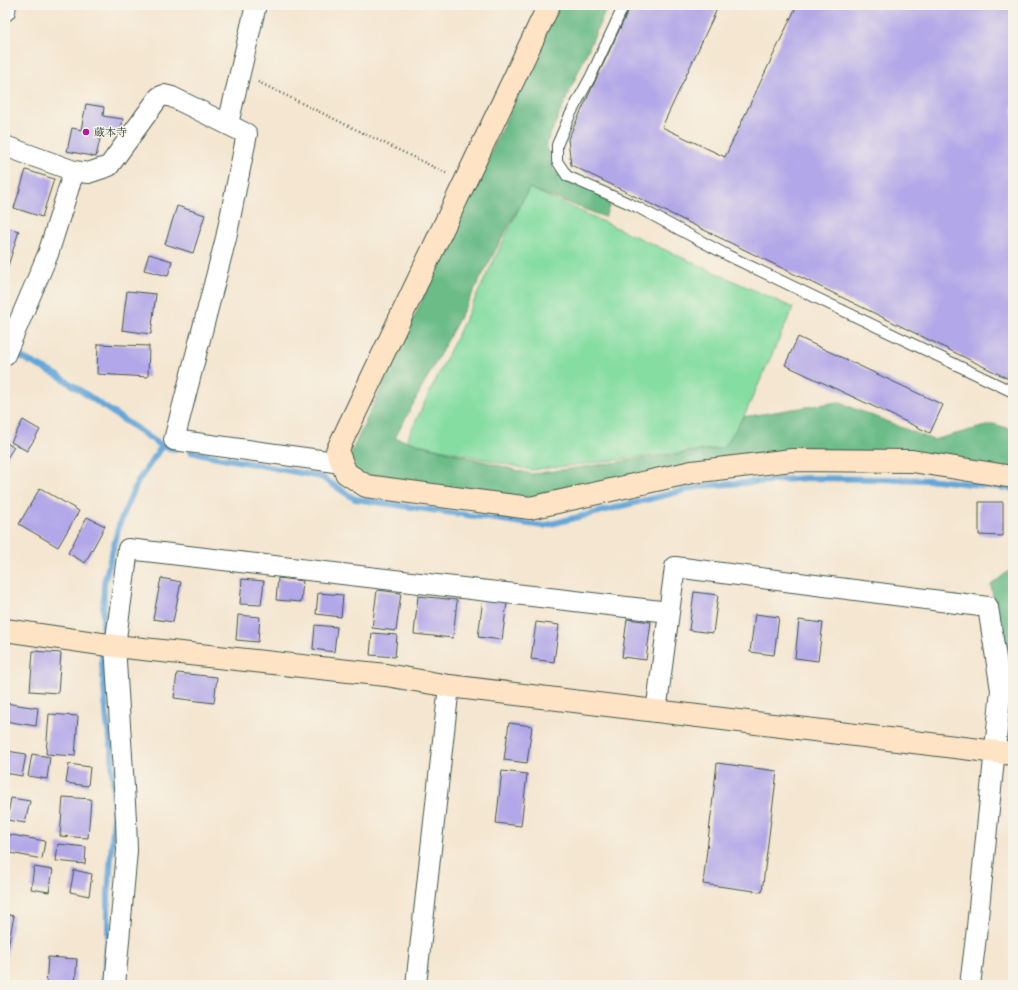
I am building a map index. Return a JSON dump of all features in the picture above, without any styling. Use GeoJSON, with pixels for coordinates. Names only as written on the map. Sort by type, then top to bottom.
{"type":"FeatureCollection","features":[{"type":"Feature","properties":{"kind":"street"},"geometry":{"type":"LineString","coordinates":[[5,11],[6,5]]}},
{"type":"Feature","properties":{"kind":"street"},"geometry":{"type":"LineString","coordinates":[[228,124],[256,5]]}},
{"type":"Feature","properties":{"kind":"street"},"geometry":{"type":"LineString","coordinates":[[549,5],[337,451],[346,473],[366,486],[530,508],[692,472],[792,460],[912,461],[1013,477]]}},
{"type":"Feature","properties":{"kind":"street"},"geometry":{"type":"LineString","coordinates":[[5,146],[74,171],[88,173],[109,166],[159,97],[164,95],[172,97],[247,134],[226,238],[174,440],[342,464]]}},
{"type":"Feature","properties":{"kind":"street"},"geometry":{"type":"LineString","coordinates":[[5,355],[48,254],[74,171]]}},
{"type":"Feature","properties":{"kind":"street"},"geometry":{"type":"LineString","coordinates":[[115,985],[126,851],[126,819],[115,646],[128,548],[669,612]]}},
{"type":"Feature","properties":{"kind":"street"},"geometry":{"type":"LineString","coordinates":[[656,712],[675,567],[988,607],[1001,690],[1004,753],[970,985]]}},
{"type":"Feature","properties":{"kind":"street"},"geometry":{"type":"LineString","coordinates":[[5,630],[115,646],[386,675],[449,686],[1004,753]]}},
{"type":"Feature","properties":{"kind":"street"},"geometry":{"type":"LineString","coordinates":[[416,985],[449,686]]}},
{"type":"Feature","properties":{"kind":"lane"},"geometry":{"type":"LineString","coordinates":[[624,5],[557,145],[557,161],[567,176],[637,208],[729,256],[1013,392]]}},
{"type":"Feature","properties":{"kind":"path"},"geometry":{"type":"LineString","coordinates":[[240,74],[464,182]]}},
{"type":"Feature","properties":{"kind":"green space"},"geometry":{"type":"Polygon","coordinates":[[[559,5],[608,5],[546,144],[554,171],[613,197],[605,217],[529,188],[395,438],[531,474],[724,448],[743,417],[838,402],[933,440],[994,424],[1013,430],[1013,477],[792,460],[524,507],[379,488],[344,468],[559,5]]]}},
{"type":"Feature","properties":{"kind":"green space"},"geometry":{"type":"Polygon","coordinates":[[[529,188],[793,308],[730,447],[531,470],[406,441],[529,188]]]}},
{"type":"Feature","properties":{"kind":"green space"},"geometry":{"type":"Polygon","coordinates":[[[1013,546],[1013,649],[1002,649],[991,585],[1010,570],[1013,546]]]}},
{"type":"Feature","properties":{"kind":"building"},"geometry":{"type":"Polygon","coordinates":[[[631,5],[719,5],[662,127],[725,157],[797,5],[1013,5],[1013,381],[571,165],[568,139],[631,5]]]}},
{"type":"Feature","properties":{"kind":"building","name":"蔵本寺"},"geometry":{"type":"Polygon","coordinates":[[[86,104],[104,107],[103,116],[123,119],[120,133],[102,130],[96,157],[67,151],[72,128],[81,130],[86,104]]]}},
{"type":"Feature","properties":{"kind":"building"},"geometry":{"type":"Polygon","coordinates":[[[26,170],[54,179],[42,217],[14,208],[26,170]]]}},
{"type":"Feature","properties":{"kind":"building"},"geometry":{"type":"Polygon","coordinates":[[[177,206],[205,215],[193,253],[165,244],[177,206]]]}},
{"type":"Feature","properties":{"kind":"building"},"geometry":{"type":"Polygon","coordinates":[[[5,227],[19,231],[7,269],[5,269],[5,227]]]}},
{"type":"Feature","properties":{"kind":"building"},"geometry":{"type":"Polygon","coordinates":[[[149,254],[172,261],[168,276],[144,270],[149,254]]]}},
{"type":"Feature","properties":{"kind":"building"},"geometry":{"type":"Polygon","coordinates":[[[127,291],[156,294],[151,334],[122,330],[127,291]]]}},
{"type":"Feature","properties":{"kind":"building"},"geometry":{"type":"Polygon","coordinates":[[[798,337],[943,405],[930,433],[785,365],[798,337]]]}},
{"type":"Feature","properties":{"kind":"building"},"geometry":{"type":"Polygon","coordinates":[[[98,344],[149,346],[148,377],[97,374],[98,344]]]}},
{"type":"Feature","properties":{"kind":"building"},"geometry":{"type":"Polygon","coordinates":[[[23,420],[40,430],[27,451],[11,442],[23,420]]]}},
{"type":"Feature","properties":{"kind":"building"},"geometry":{"type":"Polygon","coordinates":[[[5,442],[14,447],[5,461],[5,442]]]}},
{"type":"Feature","properties":{"kind":"building"},"geometry":{"type":"Polygon","coordinates":[[[40,488],[79,511],[58,547],[19,524],[40,488]]]}},
{"type":"Feature","properties":{"kind":"building"},"geometry":{"type":"Polygon","coordinates":[[[979,502],[1003,502],[1003,536],[979,535],[979,502]]]}},
{"type":"Feature","properties":{"kind":"building"},"geometry":{"type":"Polygon","coordinates":[[[87,517],[105,526],[85,563],[68,553],[87,517]]]}},
{"type":"Feature","properties":{"kind":"building"},"geometry":{"type":"Polygon","coordinates":[[[161,578],[181,582],[173,622],[153,619],[161,578]]]}},
{"type":"Feature","properties":{"kind":"building"},"geometry":{"type":"Polygon","coordinates":[[[278,578],[303,581],[301,602],[276,600],[278,578]]]}},
{"type":"Feature","properties":{"kind":"building"},"geometry":{"type":"Polygon","coordinates":[[[242,579],[264,581],[261,605],[240,604],[242,579]]]}},
{"type":"Feature","properties":{"kind":"building"},"geometry":{"type":"Polygon","coordinates":[[[377,590],[401,593],[396,631],[372,628],[377,590]]]}},
{"type":"Feature","properties":{"kind":"building"},"geometry":{"type":"Polygon","coordinates":[[[694,592],[718,595],[713,633],[689,630],[694,592]]]}},
{"type":"Feature","properties":{"kind":"building"},"geometry":{"type":"Polygon","coordinates":[[[318,593],[343,595],[341,617],[316,614],[318,593]]]}},
{"type":"Feature","properties":{"kind":"building"},"geometry":{"type":"Polygon","coordinates":[[[418,596],[457,600],[453,638],[414,634],[418,596]]]}},
{"type":"Feature","properties":{"kind":"building"},"geometry":{"type":"Polygon","coordinates":[[[483,599],[507,602],[502,640],[478,637],[483,599]]]}},
{"type":"Feature","properties":{"kind":"building"},"geometry":{"type":"Polygon","coordinates":[[[755,614],[779,617],[774,655],[750,652],[755,614]]]}},
{"type":"Feature","properties":{"kind":"building"},"geometry":{"type":"Polygon","coordinates":[[[238,615],[260,617],[258,642],[236,640],[238,615]]]}},
{"type":"Feature","properties":{"kind":"building"},"geometry":{"type":"Polygon","coordinates":[[[627,619],[651,622],[646,660],[622,657],[627,619]]]}},
{"type":"Feature","properties":{"kind":"building"},"geometry":{"type":"Polygon","coordinates":[[[799,620],[823,623],[818,661],[795,658],[799,620]]]}},
{"type":"Feature","properties":{"kind":"building"},"geometry":{"type":"Polygon","coordinates":[[[536,622],[559,625],[554,662],[531,659],[536,622]]]}},
{"type":"Feature","properties":{"kind":"building"},"geometry":{"type":"Polygon","coordinates":[[[315,625],[337,627],[334,652],[313,649],[315,625]]]}},
{"type":"Feature","properties":{"kind":"building"},"geometry":{"type":"Polygon","coordinates":[[[372,633],[397,635],[395,657],[370,655],[372,633]]]}},
{"type":"Feature","properties":{"kind":"building"},"geometry":{"type":"Polygon","coordinates":[[[33,651],[61,653],[58,693],[30,691],[33,651]]]}},
{"type":"Feature","properties":{"kind":"building"},"geometry":{"type":"Polygon","coordinates":[[[177,673],[217,677],[214,703],[174,698],[177,673]]]}},
{"type":"Feature","properties":{"kind":"building"},"geometry":{"type":"Polygon","coordinates":[[[1013,700],[1013,729],[1006,727],[1013,700]]]}},
{"type":"Feature","properties":{"kind":"building"},"geometry":{"type":"Polygon","coordinates":[[[5,703],[38,708],[36,726],[5,721],[5,703]]]}},
{"type":"Feature","properties":{"kind":"building"},"geometry":{"type":"Polygon","coordinates":[[[49,714],[78,716],[75,756],[46,754],[49,714]]]}},
{"type":"Feature","properties":{"kind":"building"},"geometry":{"type":"Polygon","coordinates":[[[509,723],[532,726],[527,763],[504,760],[509,723]]]}},
{"type":"Feature","properties":{"kind":"building"},"geometry":{"type":"Polygon","coordinates":[[[7,751],[26,754],[22,776],[5,773],[7,751]]]}},
{"type":"Feature","properties":{"kind":"building"},"geometry":{"type":"Polygon","coordinates":[[[32,754],[50,757],[47,779],[28,776],[32,754]]]}},
{"type":"Feature","properties":{"kind":"building"},"geometry":{"type":"Polygon","coordinates":[[[717,763],[777,771],[762,892],[703,884],[717,763]]]}},
{"type":"Feature","properties":{"kind":"building"},"geometry":{"type":"Polygon","coordinates":[[[69,764],[90,767],[88,786],[66,783],[69,764]]]}},
{"type":"Feature","properties":{"kind":"building"},"geometry":{"type":"Polygon","coordinates":[[[502,771],[527,774],[521,826],[496,823],[502,771]]]}},
{"type":"Feature","properties":{"kind":"building"},"geometry":{"type":"Polygon","coordinates":[[[63,797],[91,799],[88,838],[60,836],[63,797]]]}},
{"type":"Feature","properties":{"kind":"building"},"geometry":{"type":"Polygon","coordinates":[[[11,798],[30,801],[25,823],[7,820],[11,798]]]}},
{"type":"Feature","properties":{"kind":"building"},"geometry":{"type":"Polygon","coordinates":[[[6,834],[45,841],[42,859],[5,852],[6,834]]]}},
{"type":"Feature","properties":{"kind":"building"},"geometry":{"type":"Polygon","coordinates":[[[58,844],[86,847],[85,864],[56,861],[58,844]]]}},
{"type":"Feature","properties":{"kind":"building"},"geometry":{"type":"Polygon","coordinates":[[[34,867],[53,870],[49,892],[31,889],[34,867]]]}},
{"type":"Feature","properties":{"kind":"building"},"geometry":{"type":"Polygon","coordinates":[[[74,870],[92,874],[89,896],[70,892],[74,870]]]}},
{"type":"Feature","properties":{"kind":"building"},"geometry":{"type":"Polygon","coordinates":[[[5,914],[14,916],[6,956],[5,956],[5,914]]]}},
{"type":"Feature","properties":{"kind":"building"},"geometry":{"type":"Polygon","coordinates":[[[48,957],[77,959],[75,985],[46,985],[48,957]]]}},
{"type":"Feature","properties":{"kind":"waterway"},"geometry":{"type":"LineString","coordinates":[[9,351],[59,376],[162,446],[174,449]]}},
{"type":"Feature","properties":{"kind":"waterway"},"geometry":{"type":"LineString","coordinates":[[103,985],[108,942],[108,895],[114,815],[112,751],[107,722],[102,664],[104,583],[120,522],[138,481],[162,446]]}},
{"type":"Feature","properties":{"kind":"waterway"},"geometry":{"type":"LineString","coordinates":[[191,452],[321,477],[355,499],[543,526],[701,486],[808,478],[937,480],[1013,489]]}},
{"type":"Feature","properties":{"kind":"place","name":"蔵本寺"},"geometry":{"type":"Point","coordinates":[86,132]}}]}
